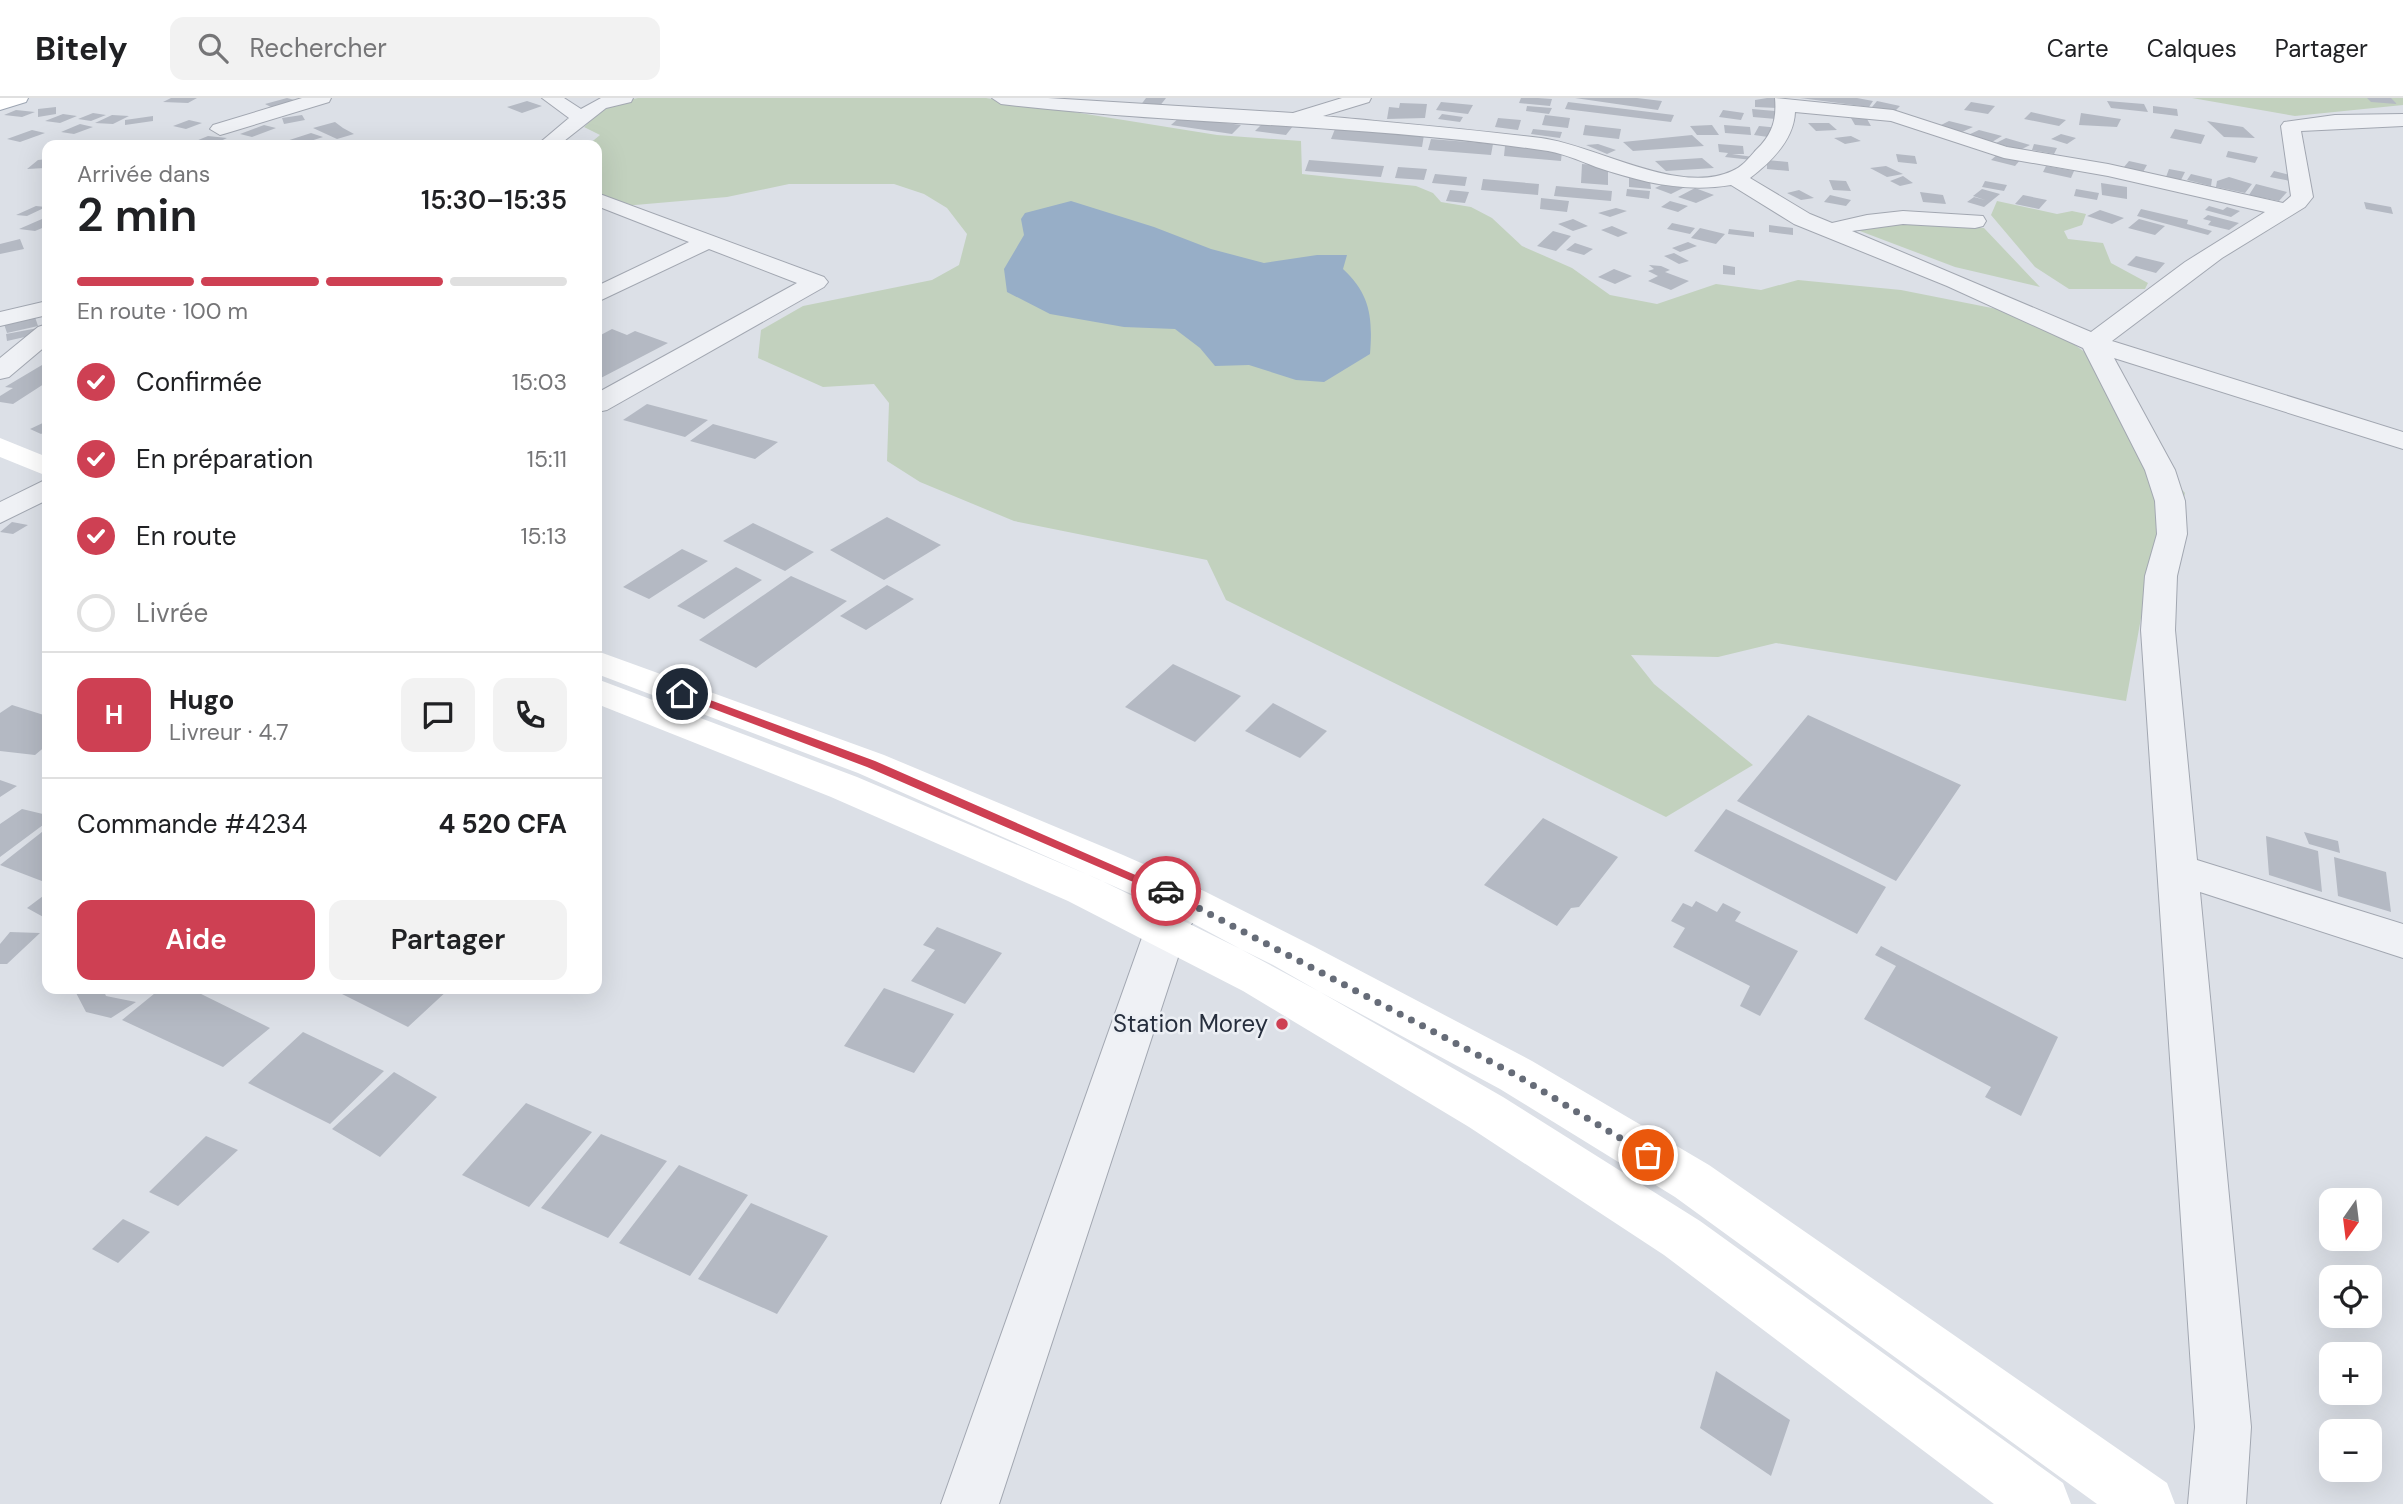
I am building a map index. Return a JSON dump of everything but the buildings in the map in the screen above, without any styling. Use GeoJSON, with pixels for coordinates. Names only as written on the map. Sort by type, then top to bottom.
{"type":"FeatureCollection","features":[{"type":"Feature","properties":{"kind":"main road"},"geometry":{"type":"LineString","coordinates":[[0,104],[19,98]]}},
{"type":"Feature","properties":{"kind":"main road"},"geometry":{"type":"LineString","coordinates":[[0,447],[42,465]]}},
{"type":"Feature","properties":{"kind":"main road"},"geometry":{"type":"LineString","coordinates":[[0,470],[42,486]]}},
{"type":"Feature","properties":{"kind":"main road"},"geometry":{"type":"LineString","coordinates":[[602,664],[871,764],[1175,915],[1516,1075],[1692,1181],[2146,1504]]}},
{"type":"Feature","properties":{"kind":"main road"},"geometry":{"type":"LineString","coordinates":[[602,693],[1175,915],[1258,978],[1486,1112],[1682,1238],[2042,1504]]}},
{"type":"Feature","properties":{"kind":"street"},"geometry":{"type":"LineString","coordinates":[[220,129],[322,98]]}},
{"type":"Feature","properties":{"kind":"street"},"geometry":{"type":"LineString","coordinates":[[551,98],[582,118]]}},
{"type":"Feature","properties":{"kind":"street"},"geometry":{"type":"LineString","coordinates":[[553,140],[600,101],[624,98]]}},
{"type":"Feature","properties":{"kind":"street"},"geometry":{"type":"LineString","coordinates":[[1001,98],[1076,107],[1191,105],[1294,119],[1544,144],[1643,176],[1688,181],[1735,178],[1752,166],[1782,134],[1786,121],[1785,102],[1893,116],[2004,152],[2133,175],[2285,210]]}},
{"type":"Feature","properties":{"kind":"street"},"geometry":{"type":"LineString","coordinates":[[1294,119],[1362,98]]}},
{"type":"Feature","properties":{"kind":"street"},"geometry":{"type":"LineString","coordinates":[[2093,343],[2185,270],[2260,223],[2298,204],[2302,197],[2291,126],[2335,121],[2403,120]]}},
{"type":"Feature","properties":{"kind":"street"},"geometry":{"type":"LineString","coordinates":[[1735,178],[1790,212],[1831,231],[2093,343],[2403,441]]}},
{"type":"Feature","properties":{"kind":"street"},"geometry":{"type":"LineString","coordinates":[[602,201],[816,282],[602,401]]}},
{"type":"Feature","properties":{"kind":"street"},"geometry":{"type":"LineString","coordinates":[[1831,231],[1856,223],[1914,215],[1975,221]]}},
{"type":"Feature","properties":{"kind":"street"},"geometry":{"type":"LineString","coordinates":[[602,293],[708,241]]}},
{"type":"Feature","properties":{"kind":"street"},"geometry":{"type":"LineString","coordinates":[[0,320],[42,309]]}},
{"type":"Feature","properties":{"kind":"street"},"geometry":{"type":"LineString","coordinates":[[0,371],[42,336]]}},
{"type":"Feature","properties":{"kind":"street"},"geometry":{"type":"LineString","coordinates":[[2093,343],[2160,470],[2170,501],[2172,534],[2161,576],[2158,630],[2223,1427],[2217,1504]]}},
{"type":"Feature","properties":{"kind":"street"},"geometry":{"type":"LineString","coordinates":[[0,514],[42,491]]}},
{"type":"Feature","properties":{"kind":"street"},"geometry":{"type":"LineString","coordinates":[[2177,869],[2403,942]]}},
{"type":"Feature","properties":{"kind":"street"},"geometry":{"type":"LineString","coordinates":[[970,1504],[1175,915]]}},
{"type":"Feature","properties":{"kind":"green space"},"geometry":{"type":"Polygon","coordinates":[[[638,98],[986,98],[1217,135],[1301,141],[1302,174],[1416,186],[1433,193],[1441,202],[1471,207],[1492,218],[1522,246],[1572,268],[1610,295],[1657,304],[1716,284],[1761,290],[1798,280],[1901,290],[2007,311],[2057,332],[2097,361],[2123,423],[2185,493],[2176,533],[2143,607],[2126,701],[1776,643],[1718,657],[1631,655],[1654,684],[1753,765],[1666,817],[1226,600],[1207,560],[1014,521],[920,482],[887,461],[889,403],[874,384],[823,387],[758,358],[761,330],[803,306],[932,280],[959,265],[967,234],[947,208],[924,194],[894,184],[789,184],[727,197],[612,207],[602,204],[602,140],[594,140],[600,135],[584,127],[609,104],[638,98]]]}},
{"type":"Feature","properties":{"kind":"green space"},"geometry":{"type":"Polygon","coordinates":[[[2192,98],[2403,98],[2403,105],[2295,116],[2192,98]]]}},
{"type":"Feature","properties":{"kind":"green space"},"geometry":{"type":"Polygon","coordinates":[[[1997,201],[2057,214],[2072,211],[2086,214],[2082,225],[2064,231],[2068,239],[2103,243],[2111,263],[2148,283],[2145,289],[2069,289],[2035,267],[1991,215],[1997,201]]]}},
{"type":"Feature","properties":{"kind":"green space"},"geometry":{"type":"Polygon","coordinates":[[[1912,222],[1984,228],[2040,287],[1955,267],[1852,228],[1912,222]]]}},
{"type":"Feature","properties":{"kind":"water"},"geometry":{"type":"Polygon","coordinates":[[[1071,201],[1154,227],[1211,249],[1264,263],[1317,255],[1347,255],[1343,269],[1359,288],[1368,307],[1370,354],[1324,382],[1296,380],[1249,365],[1215,366],[1200,348],[1175,329],[1124,327],[1050,314],[1007,292],[1004,269],[1024,235],[1021,219],[1025,213],[1071,201]]]}},
{"type":"Feature","properties":{"kind":"way so far"},"geometry":{"type":"LineString","coordinates":[[1166,891],[1300,959],[1516,1075],[1648,1155]]}},
{"type":"Feature","properties":{"kind":"place","name":"Station Morey"},"geometry":{"type":"Point","coordinates":[1282,1024]}},
{"type":"Feature","properties":{"kind":"route"},"geometry":{"type":"LineString","coordinates":[[682,694],[871,764],[1166,891]]}}]}
